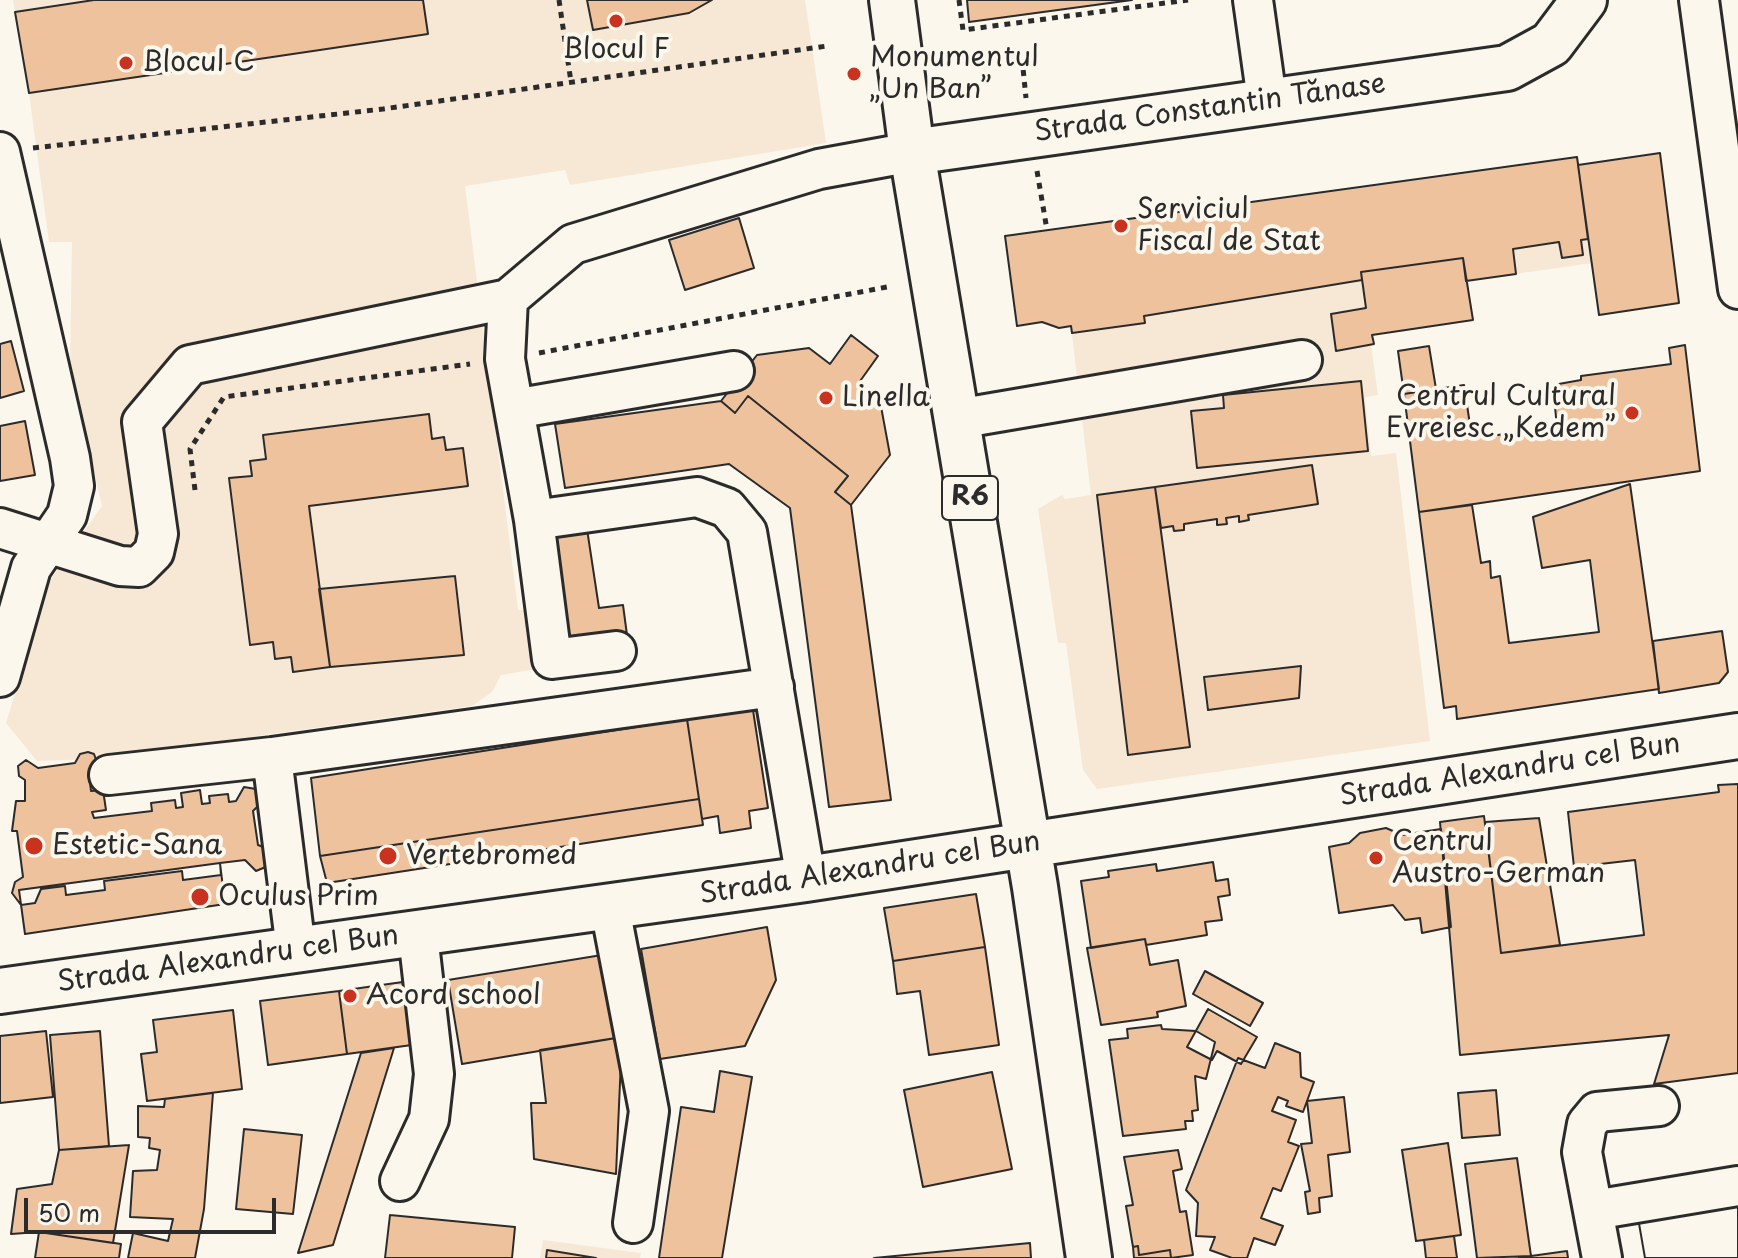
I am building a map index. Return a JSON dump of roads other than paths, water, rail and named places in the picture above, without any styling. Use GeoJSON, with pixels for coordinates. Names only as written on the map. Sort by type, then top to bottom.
{"type":"FeatureCollection","features":[{"type":"Feature","properties":{"kind":"main road"},"geometry":{"type":"LineString","coordinates":[[892,0],[912,152]]}},
{"type":"Feature","properties":{"kind":"main road","name":"Strada Constantin Tănase"},"geometry":{"type":"LineString","coordinates":[[912,152],[1507,68],[1551,44],[1584,0]]}},
{"type":"Feature","properties":{"kind":"main road","name":"R6"},"geometry":{"type":"LineString","coordinates":[[912,152],[1027,845],[1089,1258]]}},
{"type":"Feature","properties":{"kind":"main road","name":"Strada Alexandru cel Bun"},"geometry":{"type":"LineString","coordinates":[[0,991],[610,908],[1738,736]]}},
{"type":"Feature","properties":{"kind":"street"},"geometry":{"type":"LineString","coordinates":[[1253,0],[1267,100]]}},
{"type":"Feature","properties":{"kind":"street"},"geometry":{"type":"LineString","coordinates":[[1699,0],[1738,289]]}},
{"type":"Feature","properties":{"kind":"street"},"geometry":{"type":"LineString","coordinates":[[0,677],[20,595],[31,568],[67,515],[74,486],[15,151]]}},
{"type":"Feature","properties":{"kind":"street"},"geometry":{"type":"LineString","coordinates":[[0,528],[120,566],[139,567],[154,552],[158,534],[142,422],[190,365],[508,299],[573,244],[819,169],[912,152]]}},
{"type":"Feature","properties":{"kind":"street"},"geometry":{"type":"LineString","coordinates":[[508,299],[505,359],[534,520],[552,659],[616,651]]}},
{"type":"Feature","properties":{"kind":"street"},"geometry":{"type":"LineString","coordinates":[[957,419],[1302,360]]}},
{"type":"Feature","properties":{"kind":"street"},"geometry":{"type":"LineString","coordinates":[[514,409],[734,371]]}},
{"type":"Feature","properties":{"kind":"street"},"geometry":{"type":"LineString","coordinates":[[534,520],[684,497],[705,499],[727,508],[736,516],[752,544],[806,879]]}},
{"type":"Feature","properties":{"kind":"street"},"geometry":{"type":"LineString","coordinates":[[109,775],[272,757],[774,687]]}},
{"type":"Feature","properties":{"kind":"street"},"geometry":{"type":"LineString","coordinates":[[272,757],[296,950]]}},
{"type":"Feature","properties":{"kind":"street"},"geometry":{"type":"LineString","coordinates":[[610,908],[649,1111],[633,1223]]}},
{"type":"Feature","properties":{"kind":"street"},"geometry":{"type":"LineString","coordinates":[[400,1181],[429,1119],[434,1074],[418,935]]}},
{"type":"Feature","properties":{"kind":"street"},"geometry":{"type":"LineString","coordinates":[[1602,1258],[1582,1152],[1587,1124],[1597,1112],[1659,1106]]}},
{"type":"Feature","properties":{"kind":"street"},"geometry":{"type":"LineString","coordinates":[[1594,1210],[1738,1186]]}},
{"type":"Feature","properties":{"kind":"place","name":"Blocul F"},"geometry":{"type":"Point","coordinates":[616,21]}},
{"type":"Feature","properties":{"kind":"place","name":"Blocul C"},"geometry":{"type":"Point","coordinates":[126,63]}},
{"type":"Feature","properties":{"kind":"place","name":"Monumentul „Un Ban”"},"geometry":{"type":"Point","coordinates":[854,74]}},
{"type":"Feature","properties":{"kind":"place","name":"Serviciul Fiscal de Stat"},"geometry":{"type":"Point","coordinates":[1121,226]}},
{"type":"Feature","properties":{"kind":"place","name":"Linella"},"geometry":{"type":"Point","coordinates":[826,398]}},
{"type":"Feature","properties":{"kind":"place","name":"Centrul Cultural Evreiesc „Kedem”"},"geometry":{"type":"Point","coordinates":[1632,413]}},
{"type":"Feature","properties":{"kind":"place","name":"Estetic-Sana"},"geometry":{"type":"Point","coordinates":[34,846]}},
{"type":"Feature","properties":{"kind":"place","name":"Vertebromed"},"geometry":{"type":"Point","coordinates":[388,856]}},
{"type":"Feature","properties":{"kind":"place","name":"Centrul Austro-German"},"geometry":{"type":"Point","coordinates":[1376,858]}},
{"type":"Feature","properties":{"kind":"place","name":"Oculus Prim"},"geometry":{"type":"Point","coordinates":[200,897]}},
{"type":"Feature","properties":{"kind":"place","name":"Acord school"},"geometry":{"type":"Point","coordinates":[350,996]}}]}
